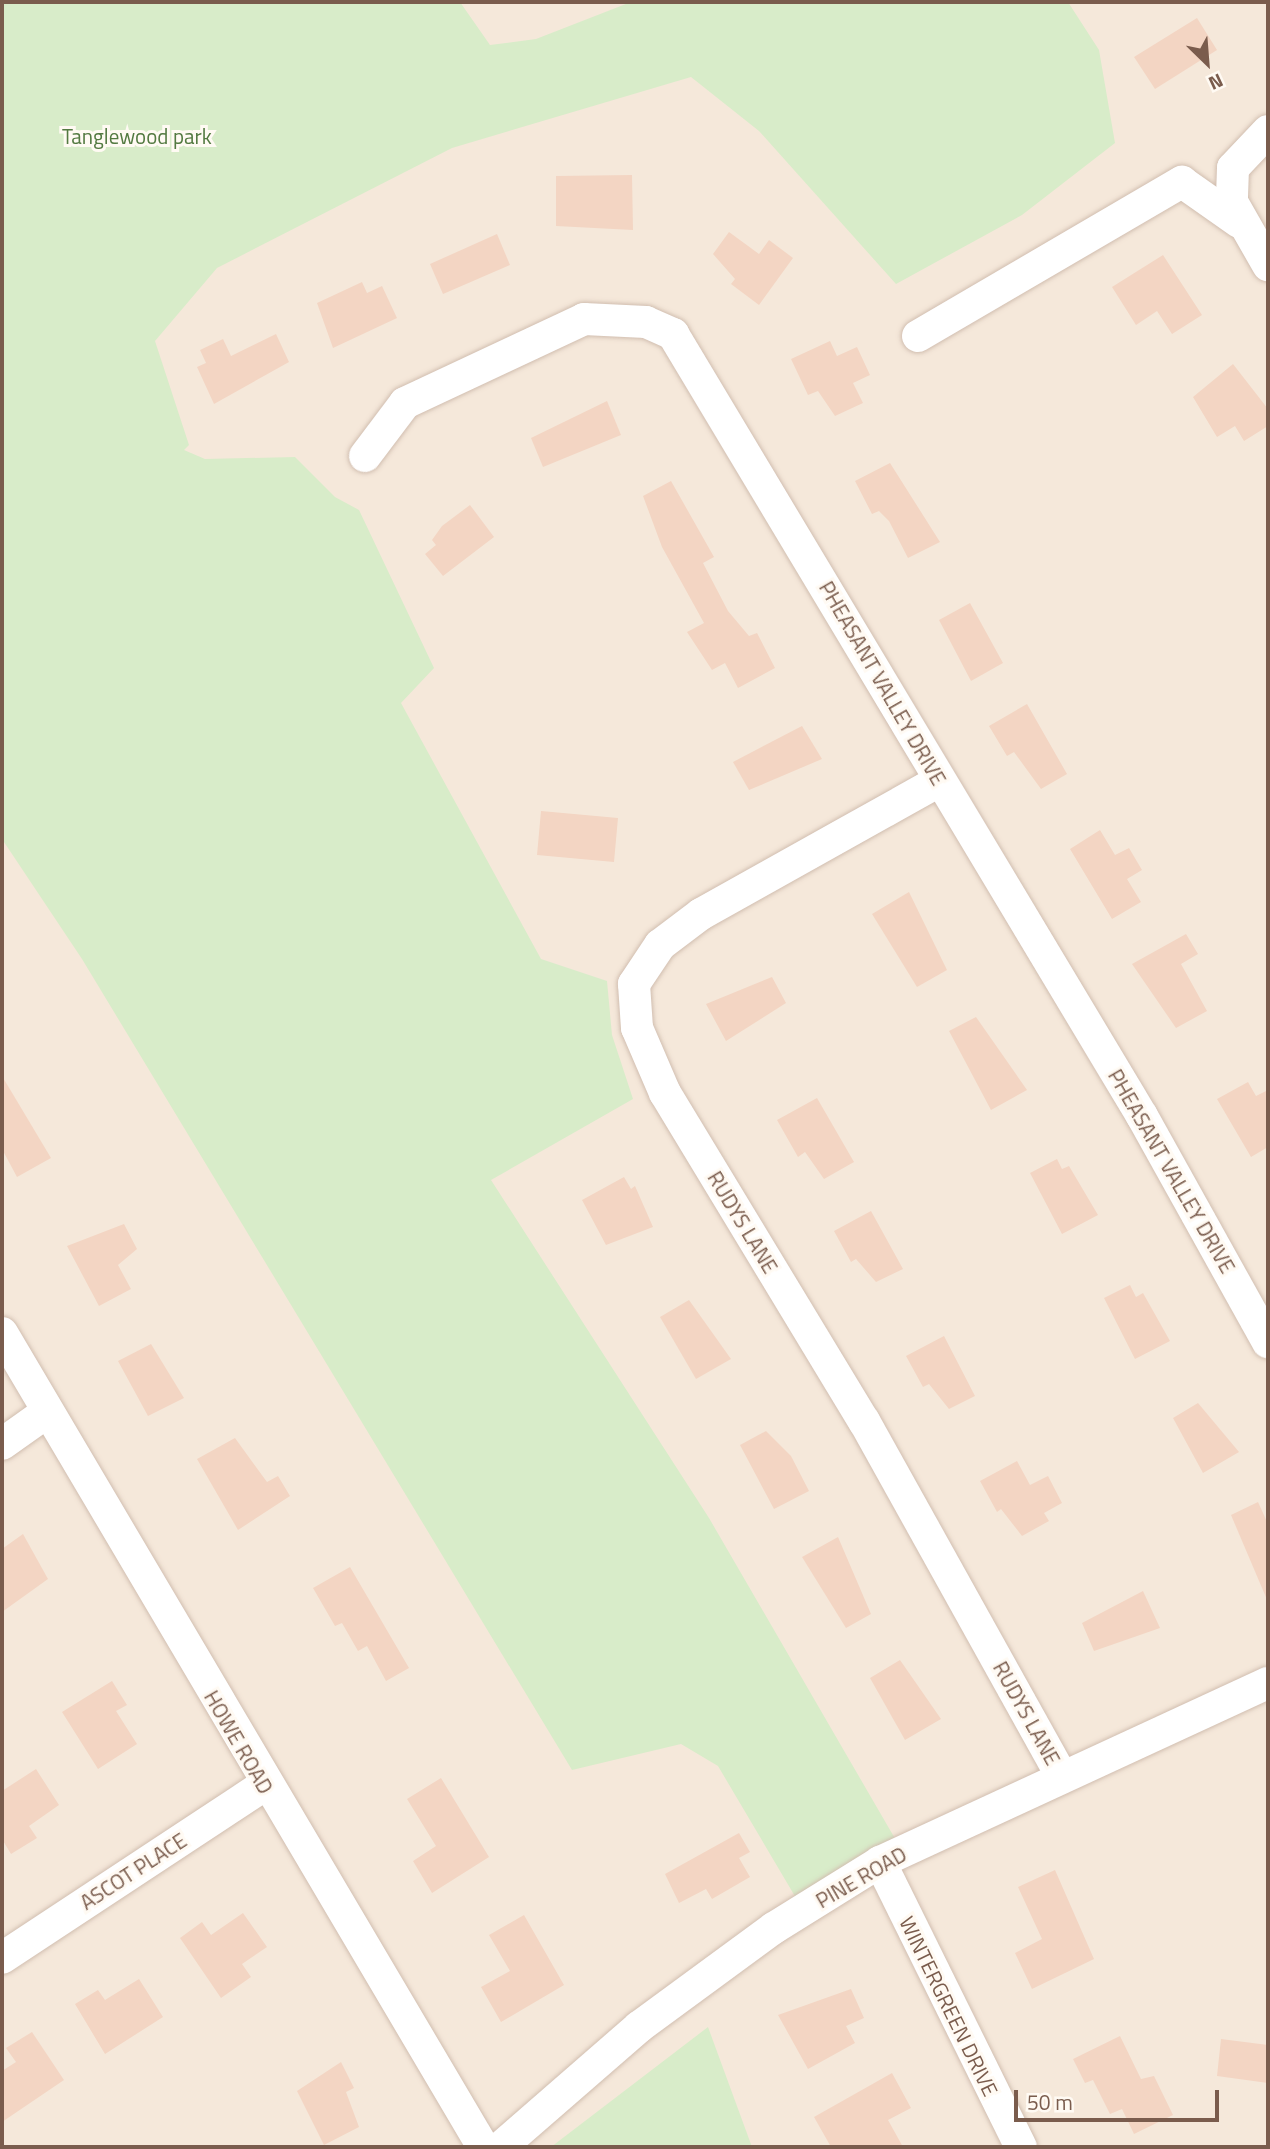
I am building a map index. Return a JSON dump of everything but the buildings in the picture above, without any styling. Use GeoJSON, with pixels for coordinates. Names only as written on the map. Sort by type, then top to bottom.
{"type":"FeatureCollection","features":[{"type":"Feature","properties":{"kind":"street"},"geometry":{"type":"LineString","coordinates":[[1239,222],[1233,169],[1268,131]]}},
{"type":"Feature","properties":{"kind":"street"},"geometry":{"type":"LineString","coordinates":[[918,336],[1182,182],[1239,222],[1268,265]]}},
{"type":"Feature","properties":{"kind":"street","name":"PHEASANT VALLEY DRIVE"},"geometry":{"type":"LineString","coordinates":[[365,456],[405,403],[584,319],[646,322],[673,334],[1142,1116],[1268,1342]]}},
{"type":"Feature","properties":{"kind":"street","name":"RUDYS LANE"},"geometry":{"type":"LineString","coordinates":[[939,781],[701,914],[660,945],[634,984],[637,1028],[665,1093],[864,1421],[1061,1774]]}},
{"type":"Feature","properties":{"kind":"street","name":"HOWE ROAD"},"geometry":{"type":"LineString","coordinates":[[2,1333],[264,1785],[483,2147]]}},
{"type":"Feature","properties":{"kind":"street"},"geometry":{"type":"LineString","coordinates":[[2,1444],[47,1412]]}},
{"type":"Feature","properties":{"kind":"street","name":"PINE ROAD"},"geometry":{"type":"LineString","coordinates":[[501,2147],[639,2027],[774,1928],[880,1862],[1061,1774],[1268,1683]]}},
{"type":"Feature","properties":{"kind":"street","name":"ASCOT PLACE"},"geometry":{"type":"LineString","coordinates":[[2,1958],[264,1785]]}},
{"type":"Feature","properties":{"kind":"street","name":"WINTERGREEN DRIVE"},"geometry":{"type":"LineString","coordinates":[[880,1862],[1021,2147]]}},
{"type":"Feature","properties":{"kind":"shaded area"},"geometry":{"type":"Polygon","coordinates":[[[2,2],[1268,2],[1268,2147],[2,2147],[2,2]]]}},
{"type":"Feature","properties":{"kind":"green space","name":"Tanglewood park"},"geometry":{"type":"Polygon","coordinates":[[[2,2],[460,2],[490,45],[536,39],[631,2],[1068,2],[1099,50],[1115,143],[1022,215],[896,284],[759,131],[691,77],[452,148],[217,268],[155,341],[189,445],[184,450],[205,459],[295,457],[335,497],[359,510],[434,668],[401,703],[541,959],[607,981],[612,1035],[633,1099],[491,1180],[709,1518],[897,1842],[796,1898],[718,1766],[681,1744],[572,1770],[82,959],[2,839],[2,2]]]}},
{"type":"Feature","properties":{"kind":"green space"},"geometry":{"type":"Polygon","coordinates":[[[708,2027],[752,2147],[551,2147],[708,2027]]]}}]}
